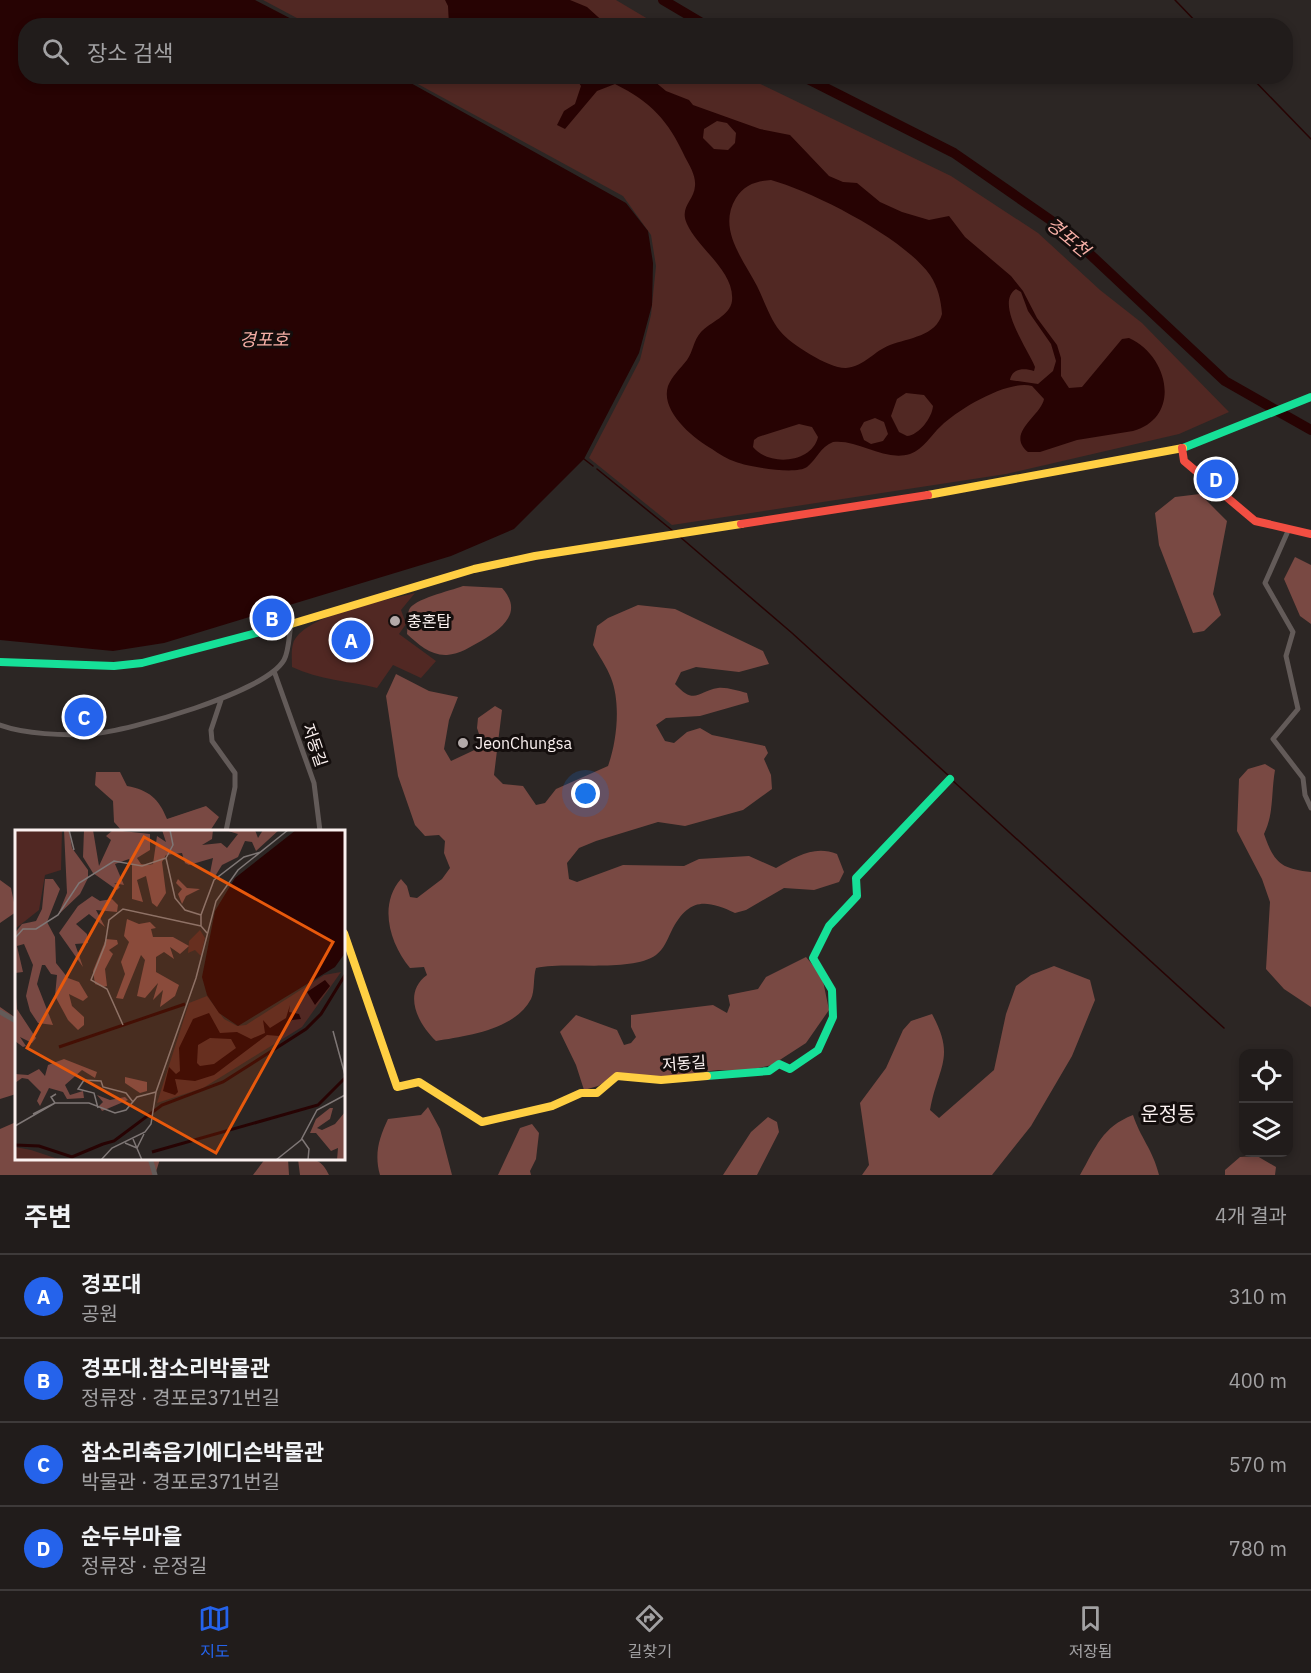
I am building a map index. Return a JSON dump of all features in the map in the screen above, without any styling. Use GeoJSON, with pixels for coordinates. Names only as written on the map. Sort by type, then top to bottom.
{"type":"FeatureCollection","features":[{"type":"Feature","properties":{"kind":"street"},"geometry":{"type":"LineString","coordinates":[[0,662],[114,666],[142,663],[291,624],[474,569],[535,556],[955,491],[1182,448],[1311,397]]}},
{"type":"Feature","properties":{"kind":"street"},"geometry":{"type":"LineString","coordinates":[[1182,448],[1184,460],[1255,521],[1288,531],[1311,534]]}},
{"type":"Feature","properties":{"kind":"street"},"geometry":{"type":"LineString","coordinates":[[1288,531],[1265,583],[1293,632],[1286,656],[1298,709],[1273,739],[1304,778],[1305,795],[1311,808]]}},
{"type":"Feature","properties":{"kind":"street"},"geometry":{"type":"LineString","coordinates":[[0,724],[21,729],[91,734],[220,700],[274,670],[284,659],[291,624]]}},
{"type":"Feature","properties":{"kind":"street","name":"저동길"},"geometry":{"type":"LineString","coordinates":[[274,670],[314,783],[320,830]]}},
{"type":"Feature","properties":{"kind":"street"},"geometry":{"type":"LineString","coordinates":[[220,700],[211,730],[212,741],[235,774],[236,787],[226,830]]}},
{"type":"Feature","properties":{"kind":"street","name":"저동길"},"geometry":{"type":"LineString","coordinates":[[345,936],[397,1087],[419,1082],[482,1122],[552,1106],[581,1093],[597,1093],[617,1076],[661,1080],[769,1071],[779,1064],[790,1069],[818,1050],[833,1017],[832,990],[813,958],[829,926],[857,896],[856,878],[950,779]]}},
{"type":"Feature","properties":{"kind":"street"},"geometry":{"type":"LineString","coordinates":[[0,1012],[15,1020]]}},
{"type":"Feature","properties":{"kind":"street"},"geometry":{"type":"LineString","coordinates":[[151,1160],[155,1175]]}},
{"type":"Feature","properties":{"kind":"shaded area"},"geometry":{"type":"Polygon","coordinates":[[[263,0],[616,0],[646,18],[297,18],[263,0]]]}},
{"type":"Feature","properties":{"kind":"shaded area"},"geometry":{"type":"Polygon","coordinates":[[[418,84],[760,84],[951,176],[1038,233],[1100,290],[1142,323],[1229,412],[1179,434],[1006,474],[672,525],[589,458],[640,360],[651,315],[656,266],[651,235],[623,196],[418,84]]]}},
{"type":"Feature","properties":{"kind":"shaded area"},"geometry":{"type":"Polygon","coordinates":[[[1200,494],[1227,521],[1213,594],[1221,615],[1204,631],[1193,633],[1159,545],[1155,513],[1175,497],[1200,494]]]}},
{"type":"Feature","properties":{"kind":"shaded area"},"geometry":{"type":"Polygon","coordinates":[[[1295,557],[1311,565],[1311,624],[1300,616],[1284,579],[1295,557]]]}},
{"type":"Feature","properties":{"kind":"shaded area"},"geometry":{"type":"Polygon","coordinates":[[[463,586],[502,588],[511,605],[511,612],[503,625],[469,648],[447,655],[430,651],[407,634],[409,610],[412,606],[424,599],[463,586]]]}},
{"type":"Feature","properties":{"kind":"shaded area"},"geometry":{"type":"Polygon","coordinates":[[[415,593],[401,610],[406,624],[399,634],[436,661],[421,678],[393,665],[377,688],[323,678],[292,667],[293,644],[299,634],[312,625],[347,610],[415,593]]]}},
{"type":"Feature","properties":{"kind":"shaded area"},"geometry":{"type":"Polygon","coordinates":[[[638,605],[675,609],[763,651],[769,664],[739,672],[696,667],[681,672],[675,684],[692,696],[718,688],[736,690],[747,693],[749,702],[700,716],[666,718],[656,725],[665,741],[674,743],[687,732],[700,728],[712,735],[765,746],[768,753],[764,759],[771,775],[772,789],[743,810],[685,826],[658,822],[579,848],[567,863],[569,879],[577,882],[623,865],[684,866],[699,859],[749,856],[776,868],[805,854],[821,851],[837,854],[844,872],[839,882],[814,890],[784,888],[746,910],[735,913],[715,905],[698,904],[691,907],[677,921],[661,950],[645,960],[631,964],[536,968],[531,999],[524,1010],[514,1018],[489,1030],[436,1041],[423,1026],[415,1008],[415,991],[419,982],[427,975],[424,967],[410,968],[397,948],[389,924],[390,900],[401,879],[407,886],[410,897],[417,898],[442,879],[450,868],[444,853],[445,841],[439,835],[425,836],[415,825],[398,776],[386,696],[396,674],[429,691],[458,697],[449,720],[444,749],[451,761],[483,746],[477,728],[478,718],[495,706],[502,710],[494,775],[503,784],[523,786],[536,805],[545,803],[556,789],[608,766],[616,734],[616,699],[609,674],[593,645],[597,626],[608,618],[638,605]]]}},
{"type":"Feature","properties":{"kind":"shaded area"},"geometry":{"type":"Polygon","coordinates":[[[1265,764],[1275,770],[1271,811],[1264,834],[1271,852],[1280,863],[1292,869],[1311,872],[1311,1007],[1284,989],[1266,969],[1270,902],[1262,879],[1237,831],[1239,779],[1248,769],[1265,764]]]}},
{"type":"Feature","properties":{"kind":"shaded area"},"geometry":{"type":"Polygon","coordinates":[[[96,772],[120,772],[127,786],[147,793],[157,801],[167,819],[206,806],[219,817],[211,830],[121,830],[114,822],[113,801],[95,785],[96,772]]]}},
{"type":"Feature","properties":{"kind":"shaded area"},"geometry":{"type":"Polygon","coordinates":[[[0,880],[11,888],[15,913],[0,923],[0,880]]]}},
{"type":"Feature","properties":{"kind":"shaded area"},"geometry":{"type":"Polygon","coordinates":[[[806,957],[822,976],[829,1010],[806,1043],[772,1065],[744,1071],[718,1070],[664,1077],[619,1073],[598,1086],[584,1090],[576,1065],[560,1032],[576,1015],[617,1030],[624,1045],[631,1043],[636,1037],[631,1027],[631,1015],[713,1005],[727,1013],[730,1005],[728,995],[758,989],[766,977],[806,957]]]}},
{"type":"Feature","properties":{"kind":"shaded area"},"geometry":{"type":"Polygon","coordinates":[[[1054,966],[1090,980],[1095,1000],[1072,1056],[1031,1126],[992,1175],[862,1175],[869,1165],[860,1103],[886,1068],[903,1030],[911,1021],[932,1014],[943,1041],[943,1062],[930,1110],[939,1118],[994,1070],[1006,1014],[1016,986],[1031,975],[1054,966]]]}},
{"type":"Feature","properties":{"kind":"shaded area"},"geometry":{"type":"Polygon","coordinates":[[[0,1007],[15,1017],[15,1094],[0,1099],[0,1007]]]}},
{"type":"Feature","properties":{"kind":"shaded area"},"geometry":{"type":"Polygon","coordinates":[[[428,1107],[440,1129],[452,1175],[380,1175],[377,1160],[378,1146],[388,1119],[421,1115],[428,1107]]]}},
{"type":"Feature","properties":{"kind":"shaded area"},"geometry":{"type":"Polygon","coordinates":[[[1133,1115],[1159,1175],[1080,1175],[1107,1132],[1122,1120],[1133,1115]]]}},
{"type":"Feature","properties":{"kind":"shaded area"},"geometry":{"type":"Polygon","coordinates":[[[768,1117],[777,1122],[779,1132],[757,1175],[723,1175],[751,1132],[768,1117]]]}},
{"type":"Feature","properties":{"kind":"shaded area"},"geometry":{"type":"Polygon","coordinates":[[[15,1122],[15,1160],[160,1160],[155,1175],[0,1175],[0,1129],[15,1122]]]}},
{"type":"Feature","properties":{"kind":"shaded area"},"geometry":{"type":"Polygon","coordinates":[[[532,1124],[539,1133],[536,1159],[530,1171],[531,1175],[498,1175],[520,1128],[532,1124]]]}},
{"type":"Feature","properties":{"kind":"shaded area"},"geometry":{"type":"Polygon","coordinates":[[[1240,1157],[1259,1157],[1276,1167],[1275,1175],[1225,1175],[1225,1170],[1240,1157]]]}},
{"type":"Feature","properties":{"kind":"shaded area"},"geometry":{"type":"Polygon","coordinates":[[[264,1160],[288,1160],[289,1175],[253,1175],[264,1160]]]}},
{"type":"Feature","properties":{"kind":"shaded area"},"geometry":{"type":"Polygon","coordinates":[[[298,1160],[317,1161],[324,1166],[329,1175],[300,1175],[298,1160]]]}},
{"type":"Feature","properties":{"kind":"water","name":"경포호"},"geometry":{"type":"Polygon","coordinates":[[[0,0],[255,0],[290,18],[18,18],[18,84],[413,84],[626,203],[648,231],[653,263],[652,305],[639,353],[584,459],[514,529],[451,556],[164,643],[113,651],[0,640],[0,0]]]}},
{"type":"Feature","properties":{"kind":"water"},"geometry":{"type":"Polygon","coordinates":[[[445,0],[570,0],[587,7],[599,18],[449,18],[445,0]]]}},
{"type":"Feature","properties":{"kind":"water"},"geometry":{"type":"Polygon","coordinates":[[[580,84],[615,84],[597,91],[565,129],[557,125],[564,111],[575,104],[580,84]]]}},
{"type":"Feature","properties":{"kind":"water"},"geometry":{"type":"Polygon","coordinates":[[[615,84],[658,84],[666,91],[689,100],[693,105],[760,129],[790,135],[829,176],[843,182],[857,183],[880,202],[902,212],[929,220],[949,216],[965,237],[1011,276],[1023,291],[1037,318],[1057,345],[1061,358],[1061,376],[1069,388],[1082,387],[1122,339],[1129,338],[1143,347],[1161,372],[1164,400],[1159,413],[1149,424],[1133,431],[1077,440],[1040,452],[1028,452],[1020,438],[1022,431],[1044,399],[1032,386],[1022,385],[998,391],[971,404],[949,419],[923,445],[910,454],[891,455],[852,444],[833,442],[825,447],[807,467],[793,470],[751,466],[723,456],[696,438],[680,423],[673,414],[667,395],[670,382],[689,357],[698,335],[728,311],[732,301],[731,290],[722,270],[687,224],[685,213],[694,191],[695,179],[679,144],[657,113],[615,84]],[[717,121],[704,129],[703,138],[714,149],[728,150],[735,143],[736,133],[727,123],[717,121]],[[771,180],[751,184],[739,194],[731,210],[729,221],[739,254],[773,321],[785,336],[811,355],[830,364],[846,368],[859,364],[890,345],[928,332],[934,327],[942,314],[941,304],[933,280],[917,261],[900,246],[857,218],[810,195],[771,180]],[[1016,289],[1010,296],[1011,316],[1035,367],[1034,371],[1023,369],[1016,371],[1010,380],[1038,384],[1053,371],[1056,361],[1051,344],[1028,311],[1021,292],[1016,289]],[[906,393],[897,399],[891,416],[899,432],[907,436],[916,433],[924,425],[933,406],[924,395],[906,393]],[[875,418],[864,422],[860,429],[864,440],[871,444],[883,441],[888,434],[884,422],[875,418]],[[799,424],[754,440],[753,447],[760,453],[769,458],[789,459],[808,452],[818,437],[812,427],[799,424]]]}},
{"type":"Feature","properties":{"kind":"waterway","name":"경포천"},"geometry":{"type":"LineString","coordinates":[[663,0],[693,18]]}},
{"type":"Feature","properties":{"kind":"waterway"},"geometry":{"type":"LineString","coordinates":[[1175,0],[1192,18]]}},
{"type":"Feature","properties":{"kind":"waterway","name":"경포천"},"geometry":{"type":"LineString","coordinates":[[818,84],[954,153],[1062,228],[1225,381],[1311,430]]}},
{"type":"Feature","properties":{"kind":"waterway"},"geometry":{"type":"LineString","coordinates":[[1258,84],[1311,139]]}},
{"type":"Feature","properties":{"kind":"waterway"},"geometry":{"type":"LineString","coordinates":[[584,459],[593,466]]}},
{"type":"Feature","properties":{"kind":"waterway"},"geometry":{"type":"LineString","coordinates":[[597,469],[673,531]]}},
{"type":"Feature","properties":{"kind":"waterway"},"geometry":{"type":"LineString","coordinates":[[679,536],[792,633],[949,776]]}},
{"type":"Feature","properties":{"kind":"waterway"},"geometry":{"type":"LineString","coordinates":[[952,780],[1224,1028]]}},
{"type":"Feature","properties":{"kind":"traffic: fast"},"geometry":{"type":"LineString","coordinates":[[1183,448],[1311,397]]}},
{"type":"Feature","properties":{"kind":"traffic: fast"},"geometry":{"type":"LineString","coordinates":[[0,662],[114,666],[142,663],[291,624]]}},
{"type":"Feature","properties":{"kind":"traffic: fast"},"geometry":{"type":"LineString","coordinates":[[707,1076],[769,1071],[779,1064],[790,1069],[818,1050],[833,1017],[832,990],[813,958],[829,926],[857,896],[856,878],[950,779]]}},
{"type":"Feature","properties":{"kind":"traffic: slow"},"geometry":{"type":"LineString","coordinates":[[928,495],[1183,448]]}},
{"type":"Feature","properties":{"kind":"traffic: slow"},"geometry":{"type":"LineString","coordinates":[[291,624],[474,569],[535,556],[741,524]]}},
{"type":"Feature","properties":{"kind":"traffic: slow"},"geometry":{"type":"LineString","coordinates":[[345,936],[397,1087],[419,1082],[482,1122],[552,1106],[581,1093],[597,1093],[617,1076],[661,1080],[707,1076]]}},
{"type":"Feature","properties":{"kind":"traffic: jam"},"geometry":{"type":"LineString","coordinates":[[1182,448],[1184,461],[1255,521],[1311,534]]}},
{"type":"Feature","properties":{"kind":"traffic: jam"},"geometry":{"type":"LineString","coordinates":[[741,524],[928,495]]}},
{"type":"Feature","properties":{"kind":"place","name":"순두부마을"},"geometry":{"type":"Point","coordinates":[1216,479]}},
{"type":"Feature","properties":{"kind":"place","name":"경포대.참소리박물관"},"geometry":{"type":"Point","coordinates":[272,618]}},
{"type":"Feature","properties":{"kind":"place","name":"충혼탑"},"geometry":{"type":"Point","coordinates":[395,621]}},
{"type":"Feature","properties":{"kind":"place","name":"경포대"},"geometry":{"type":"Point","coordinates":[351,640]}},
{"type":"Feature","properties":{"kind":"place","name":"참소리축음기에디슨박물관"},"geometry":{"type":"Point","coordinates":[84,717]}},
{"type":"Feature","properties":{"kind":"place","name":"JeonChungsa"},"geometry":{"type":"Point","coordinates":[463,743]}},
{"type":"Feature","properties":{"kind":"district","name":"운정동"},"geometry":{"type":"Point","coordinates":[1168,1113]}}]}
